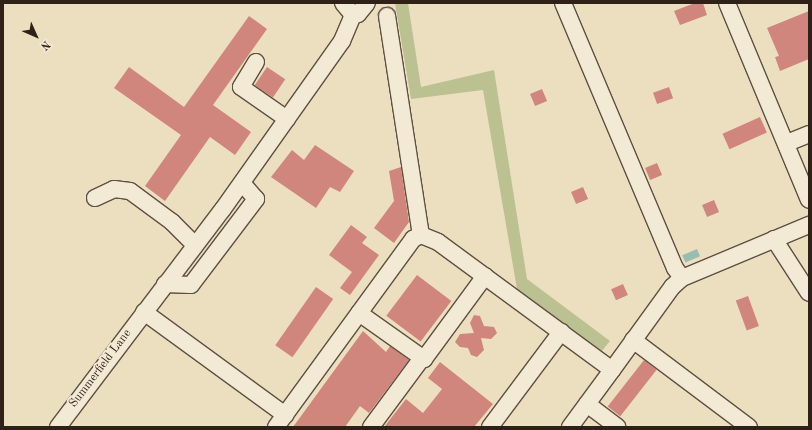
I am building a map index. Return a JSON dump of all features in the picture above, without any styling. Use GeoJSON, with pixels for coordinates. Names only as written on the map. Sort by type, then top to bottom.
{"type":"FeatureCollection","features":[{"type":"Feature","properties":{"kind":"street"},"geometry":{"type":"LineString","coordinates":[[343,3],[353,15],[358,14],[367,3]]}},
{"type":"Feature","properties":{"kind":"street"},"geometry":{"type":"LineString","coordinates":[[373,3],[386,9],[421,236]]}},
{"type":"Feature","properties":{"kind":"street"},"geometry":{"type":"LineString","coordinates":[[563,3],[675,268],[682,278]]}},
{"type":"Feature","properties":{"kind":"street"},"geometry":{"type":"LineString","coordinates":[[727,3],[787,143],[809,200]]}},
{"type":"Feature","properties":{"kind":"street","name":"Summerfield Lane"},"geometry":{"type":"LineString","coordinates":[[58,427],[242,183],[342,41],[353,15]]}},
{"type":"Feature","properties":{"kind":"street"},"geometry":{"type":"LineString","coordinates":[[256,62],[241,87],[287,119]]}},
{"type":"Feature","properties":{"kind":"street"},"geometry":{"type":"LineString","coordinates":[[787,143],[809,134]]}},
{"type":"Feature","properties":{"kind":"street"},"geometry":{"type":"LineString","coordinates":[[165,284],[191,285],[256,199],[242,183]]}},
{"type":"Feature","properties":{"kind":"street"},"geometry":{"type":"LineString","coordinates":[[95,198],[114,189],[130,190],[172,222],[195,245]]}},
{"type":"Feature","properties":{"kind":"street"},"geometry":{"type":"LineString","coordinates":[[570,427],[672,287],[682,278],[809,226]]}},
{"type":"Feature","properties":{"kind":"street"},"geometry":{"type":"LineString","coordinates":[[144,312],[281,421],[413,239],[421,236],[438,242],[612,370]]}},
{"type":"Feature","properties":{"kind":"street"},"geometry":{"type":"LineString","coordinates":[[774,240],[809,293]]}},
{"type":"Feature","properties":{"kind":"street"},"geometry":{"type":"LineString","coordinates":[[371,427],[422,358],[424,359],[484,276]]}},
{"type":"Feature","properties":{"kind":"street"},"geometry":{"type":"LineString","coordinates":[[359,313],[422,358]]}},
{"type":"Feature","properties":{"kind":"street"},"geometry":{"type":"LineString","coordinates":[[490,427],[561,332]]}},
{"type":"Feature","properties":{"kind":"street"},"geometry":{"type":"LineString","coordinates":[[633,340],[749,427]]}},
{"type":"Feature","properties":{"kind":"street"},"geometry":{"type":"LineString","coordinates":[[587,404],[617,427]]}},
{"type":"Feature","properties":{"kind":"green space"},"geometry":{"type":"Polygon","coordinates":[[[395,3],[408,3],[421,87],[494,70],[527,279],[610,341],[601,352],[517,289],[483,90],[411,99],[395,3]]]}},
{"type":"Feature","properties":{"kind":"water"},"geometry":{"type":"Polygon","coordinates":[[[697,249],[700,256],[685,263],[682,255],[697,249]]]}},
{"type":"Feature","properties":{"kind":"building"},"geometry":{"type":"Polygon","coordinates":[[[695,3],[703,3],[707,15],[680,25],[674,11],[695,3]]]}},
{"type":"Feature","properties":{"kind":"building"},"geometry":{"type":"Polygon","coordinates":[[[809,11],[809,59],[780,71],[775,57],[779,56],[767,28],[809,11]]]}},
{"type":"Feature","properties":{"kind":"building"},"geometry":{"type":"Polygon","coordinates":[[[249,16],[267,29],[213,105],[251,132],[235,155],[210,137],[165,201],[145,186],[181,135],[114,88],[129,67],[184,107],[249,16]]]}},
{"type":"Feature","properties":{"kind":"building"},"geometry":{"type":"Polygon","coordinates":[[[267,67],[285,79],[273,98],[255,85],[267,67]]]}},
{"type":"Feature","properties":{"kind":"building"},"geometry":{"type":"Polygon","coordinates":[[[669,87],[673,98],[657,104],[653,93],[669,87]]]}},
{"type":"Feature","properties":{"kind":"building"},"geometry":{"type":"Polygon","coordinates":[[[542,89],[547,101],[535,106],[530,94],[542,89]]]}},
{"type":"Feature","properties":{"kind":"building"},"geometry":{"type":"Polygon","coordinates":[[[760,117],[767,133],[729,149],[723,134],[760,117]]]}},
{"type":"Feature","properties":{"kind":"building"},"geometry":{"type":"Polygon","coordinates":[[[315,145],[354,171],[340,192],[330,187],[316,208],[271,177],[292,150],[304,160],[315,145]]]}},
{"type":"Feature","properties":{"kind":"building"},"geometry":{"type":"Polygon","coordinates":[[[657,163],[662,175],[650,180],[645,168],[657,163]]]}},
{"type":"Feature","properties":{"kind":"building"},"geometry":{"type":"Polygon","coordinates":[[[401,167],[409,222],[394,243],[374,228],[394,201],[389,171],[401,167]]]}},
{"type":"Feature","properties":{"kind":"building"},"geometry":{"type":"Polygon","coordinates":[[[583,187],[588,199],[576,204],[571,192],[583,187]]]}},
{"type":"Feature","properties":{"kind":"building"},"geometry":{"type":"Polygon","coordinates":[[[714,200],[719,212],[707,217],[702,205],[714,200]]]}},
{"type":"Feature","properties":{"kind":"building"},"geometry":{"type":"Polygon","coordinates":[[[351,225],[367,237],[362,243],[379,255],[350,295],[340,288],[352,272],[329,255],[351,225]]]}},
{"type":"Feature","properties":{"kind":"building"},"geometry":{"type":"Polygon","coordinates":[[[417,275],[451,301],[421,342],[386,316],[417,275]]]}},
{"type":"Feature","properties":{"kind":"building"},"geometry":{"type":"Polygon","coordinates":[[[623,284],[628,295],[616,300],[611,289],[623,284]]]}},
{"type":"Feature","properties":{"kind":"building"},"geometry":{"type":"Polygon","coordinates":[[[316,287],[333,299],[292,357],[275,345],[316,287]]]}},
{"type":"Feature","properties":{"kind":"building"},"geometry":{"type":"Polygon","coordinates":[[[748,296],[759,326],[747,331],[736,300],[748,296]]]}},
{"type":"Feature","properties":{"kind":"building"},"geometry":{"type":"Polygon","coordinates":[[[474,315],[480,316],[484,326],[494,327],[497,333],[491,339],[481,338],[484,350],[477,357],[471,355],[468,348],[460,347],[455,342],[460,334],[474,333],[470,323],[474,315]]]}},
{"type":"Feature","properties":{"kind":"building"},"geometry":{"type":"Polygon","coordinates":[[[363,331],[386,352],[390,346],[409,360],[369,413],[360,406],[345,427],[293,427],[363,331]]]}},
{"type":"Feature","properties":{"kind":"building"},"geometry":{"type":"Polygon","coordinates":[[[644,360],[657,370],[620,416],[608,406],[644,360]]]}},
{"type":"Feature","properties":{"kind":"building"},"geometry":{"type":"Polygon","coordinates":[[[440,362],[493,404],[474,427],[384,427],[406,399],[423,413],[442,389],[428,378],[440,362]]]}}]}
